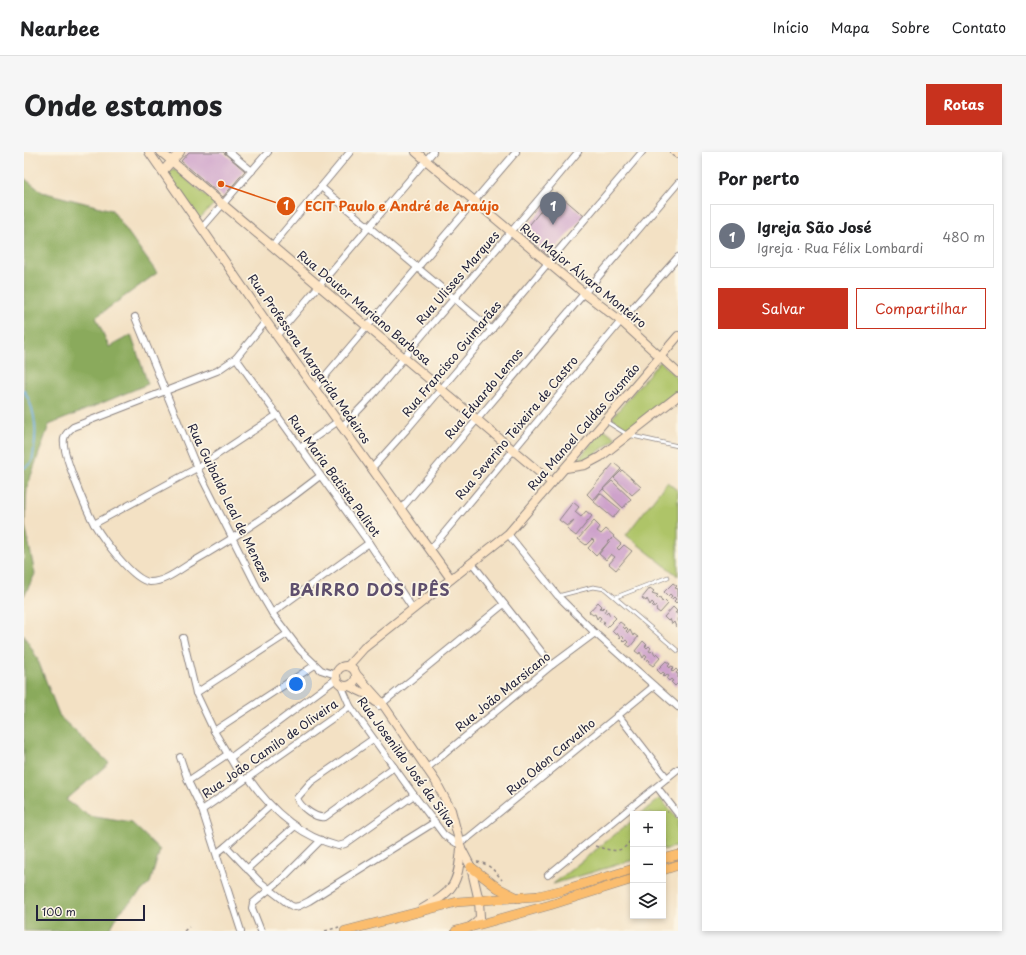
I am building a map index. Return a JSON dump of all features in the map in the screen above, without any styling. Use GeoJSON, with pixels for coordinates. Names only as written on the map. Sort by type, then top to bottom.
{"type":"FeatureCollection","features":[{"type":"Feature","properties":{"kind":"main road","name":"Rua Professora Margarida Medeiros"},"geometry":{"type":"LineString","coordinates":[[149,152],[314,389],[451,579]]}},
{"type":"Feature","properties":{"kind":"main road","name":"Rua Doutor Mariano Barbosa"},"geometry":{"type":"LineString","coordinates":[[161,152],[319,288],[404,357],[477,419],[513,452],[552,483]]}},
{"type":"Feature","properties":{"kind":"main road"},"geometry":{"type":"LineString","coordinates":[[163,171],[180,152]]}},
{"type":"Feature","properties":{"kind":"main road","name":"Rua Major Álvaro Monteiro"},"geometry":{"type":"LineString","coordinates":[[416,152],[547,263],[621,321],[678,373]]}},
{"type":"Feature","properties":{"kind":"main road","name":"Rua Manoel Caldas Gusmão"},"geometry":{"type":"LineString","coordinates":[[340,681],[340,668],[348,666],[357,654],[508,534],[678,336]]}},
{"type":"Feature","properties":{"kind":"main road"},"geometry":{"type":"LineString","coordinates":[[566,468],[592,462],[609,451],[678,396]]}},
{"type":"Feature","properties":{"kind":"main road"},"geometry":{"type":"LineString","coordinates":[[348,666],[354,670],[387,712],[426,769],[451,810],[461,845],[471,867],[479,901],[478,920],[467,928]]}},
{"type":"Feature","properties":{"kind":"main road"},"geometry":{"type":"LineString","coordinates":[[340,681],[355,681],[356,674]]}},
{"type":"Feature","properties":{"kind":"main road"},"geometry":{"type":"LineString","coordinates":[[340,681],[366,694],[381,705]]}},
{"type":"Feature","properties":{"kind":"main road"},"geometry":{"type":"LineString","coordinates":[[420,910],[442,897],[454,885],[459,873],[461,845]]}},
{"type":"Feature","properties":{"kind":"main road"},"geometry":{"type":"LineString","coordinates":[[666,858],[678,855]]}},
{"type":"Feature","properties":{"kind":"main road"},"geometry":{"type":"LineString","coordinates":[[666,869],[678,865]]}},
{"type":"Feature","properties":{"kind":"main road"},"geometry":{"type":"LineString","coordinates":[[471,867],[498,888],[519,898]]}},
{"type":"Feature","properties":{"kind":"main road"},"geometry":{"type":"LineString","coordinates":[[347,931],[420,910],[457,902],[519,898],[563,890],[630,870]]}},
{"type":"Feature","properties":{"kind":"main road"},"geometry":{"type":"LineString","coordinates":[[456,931],[630,880]]}},
{"type":"Feature","properties":{"kind":"street"},"geometry":{"type":"LineString","coordinates":[[229,152],[252,171]]}},
{"type":"Feature","properties":{"kind":"street"},"geometry":{"type":"LineString","coordinates":[[202,228],[223,206],[268,152]]}},
{"type":"Feature","properties":{"kind":"street"},"geometry":{"type":"LineString","coordinates":[[272,246],[350,152]]}},
{"type":"Feature","properties":{"kind":"street"},"geometry":{"type":"LineString","coordinates":[[277,335],[319,288],[433,152]]}},
{"type":"Feature","properties":{"kind":"street"},"geometry":{"type":"LineString","coordinates":[[314,389],[418,269],[516,152]]}},
{"type":"Feature","properties":{"kind":"street","name":"Rua Ulisses Marques"},"geometry":{"type":"LineString","coordinates":[[300,448],[339,424],[364,406],[404,357],[512,233],[578,152]]}},
{"type":"Feature","properties":{"kind":"street","name":"Rua Francisco Guimarães"},"geometry":{"type":"LineString","coordinates":[[372,468],[492,330],[642,152]]}},
{"type":"Feature","properties":{"kind":"street","name":"Rua Eduardo Lemos"},"geometry":{"type":"LineString","coordinates":[[401,509],[678,183]]}},
{"type":"Feature","properties":{"kind":"street"},"geometry":{"type":"LineString","coordinates":[[321,187],[492,330]]}},
{"type":"Feature","properties":{"kind":"street","name":"Rua Severino Teixeira de Castro"},"geometry":{"type":"LineString","coordinates":[[430,550],[621,321],[678,257]]}},
{"type":"Feature","properties":{"kind":"street","name":"Rua Guibaldo Leal de Menezes"},"geometry":{"type":"LineString","coordinates":[[135,317],[197,468],[272,613],[287,634],[315,665],[320,670],[340,681]]}},
{"type":"Feature","properties":{"kind":"street"},"geometry":{"type":"LineString","coordinates":[[266,320],[236,358],[212,374],[73,427],[66,432],[64,440],[66,452],[75,480],[94,524],[104,540],[133,573],[147,581],[161,580],[233,540],[320,476]]}},
{"type":"Feature","properties":{"kind":"street","name":"Rua Maria Batista Palitot"},"geometry":{"type":"LineString","coordinates":[[236,358],[369,543],[413,609]]}},
{"type":"Feature","properties":{"kind":"street"},"geometry":{"type":"LineString","coordinates":[[94,524],[197,468],[277,416]]}},
{"type":"Feature","properties":{"kind":"street"},"geometry":{"type":"LineString","coordinates":[[508,534],[558,596],[595,633],[678,706]]}},
{"type":"Feature","properties":{"kind":"street"},"geometry":{"type":"LineString","coordinates":[[272,613],[369,543]]}},
{"type":"Feature","properties":{"kind":"street"},"geometry":{"type":"LineString","coordinates":[[472,563],[552,665]]}},
{"type":"Feature","properties":{"kind":"street"},"geometry":{"type":"LineString","coordinates":[[381,705],[504,604]]}},
{"type":"Feature","properties":{"kind":"street","name":"Rua João Marsicano"},"geometry":{"type":"LineString","coordinates":[[426,769],[552,665],[595,633]]}},
{"type":"Feature","properties":{"kind":"street"},"geometry":{"type":"LineString","coordinates":[[196,693],[287,634]]}},
{"type":"Feature","properties":{"kind":"street"},"geometry":{"type":"LineString","coordinates":[[183,638],[196,693],[214,731],[245,779],[270,806],[294,826],[331,845],[342,846],[414,795]]}},
{"type":"Feature","properties":{"kind":"street"},"geometry":{"type":"LineString","coordinates":[[214,731],[315,665]]}},
{"type":"Feature","properties":{"kind":"street"},"geometry":{"type":"LineString","coordinates":[[188,781],[229,756],[340,681]]}},
{"type":"Feature","properties":{"kind":"street","name":"Rua Josenildo José da Silva"},"geometry":{"type":"LineString","coordinates":[[340,681],[350,706],[414,795],[449,840],[461,845]]}},
{"type":"Feature","properties":{"kind":"street","name":"Rua Odon Carvalho"},"geometry":{"type":"LineString","coordinates":[[461,845],[654,686]]}},
{"type":"Feature","properties":{"kind":"street","name":"Rua João Camilo de Oliveira"},"geometry":{"type":"LineString","coordinates":[[202,810],[350,706]]}},
{"type":"Feature","properties":{"kind":"street"},"geometry":{"type":"LineString","coordinates":[[618,715],[667,778]]}},
{"type":"Feature","properties":{"kind":"street"},"geometry":{"type":"LineString","coordinates":[[373,739],[312,782],[300,794],[297,800],[311,812],[324,818],[394,767]]}},
{"type":"Feature","properties":{"kind":"street"},"geometry":{"type":"LineString","coordinates":[[180,757],[188,781],[202,810],[241,931]]}},
{"type":"Feature","properties":{"kind":"street"},"geometry":{"type":"LineString","coordinates":[[548,875],[588,844],[678,769]]}},
{"type":"Feature","properties":{"kind":"street"},"geometry":{"type":"LineString","coordinates":[[657,787],[675,814]]}},
{"type":"Feature","properties":{"kind":"street"},"geometry":{"type":"LineString","coordinates":[[216,853],[226,846],[270,806]]}},
{"type":"Feature","properties":{"kind":"street"},"geometry":{"type":"LineString","coordinates":[[226,846],[260,882],[294,907],[299,906],[385,855],[435,822]]}},
{"type":"Feature","properties":{"kind":"street"},"geometry":{"type":"LineString","coordinates":[[247,869],[294,826]]}},
{"type":"Feature","properties":{"kind":"street"},"geometry":{"type":"LineString","coordinates":[[261,931],[251,906],[321,840]]}},
{"type":"Feature","properties":{"kind":"lane"},"geometry":{"type":"LineString","coordinates":[[605,421],[628,435],[678,446]]}},
{"type":"Feature","properties":{"kind":"lane"},"geometry":{"type":"LineString","coordinates":[[616,597],[668,578]]}},
{"type":"Feature","properties":{"kind":"lane"},"geometry":{"type":"LineString","coordinates":[[558,596],[597,587],[605,589],[678,651]]}},
{"type":"Feature","properties":{"kind":"path"},"geometry":{"type":"LineString","coordinates":[[588,844],[615,852],[621,850],[630,840]]}},
{"type":"Feature","properties":{"kind":"path"},"geometry":{"type":"LineString","coordinates":[[184,931],[189,927]]}},
{"type":"Feature","properties":{"kind":"green space"},"geometry":{"type":"Polygon","coordinates":[[[174,169],[215,203],[199,219],[167,174],[167,170],[174,169]]]}},
{"type":"Feature","properties":{"kind":"green space"},"geometry":{"type":"Polygon","coordinates":[[[24,178],[42,192],[112,210],[157,273],[96,317],[109,347],[131,335],[148,384],[49,425],[27,487],[25,525],[35,574],[24,596],[24,178]]]}},
{"type":"Feature","properties":{"kind":"green space"},"geometry":{"type":"Polygon","coordinates":[[[660,361],[678,379],[678,393],[629,431],[612,418],[660,361]]]}},
{"type":"Feature","properties":{"kind":"green space"},"geometry":{"type":"Polygon","coordinates":[[[604,429],[616,438],[594,455],[575,463],[604,429]]]}},
{"type":"Feature","properties":{"kind":"green space"},"geometry":{"type":"Polygon","coordinates":[[[667,482],[678,491],[678,576],[626,535],[667,482]]]}},
{"type":"Feature","properties":{"kind":"green space"},"geometry":{"type":"Polygon","coordinates":[[[24,635],[37,658],[60,717],[109,763],[66,800],[89,816],[132,823],[160,850],[150,883],[119,913],[109,931],[24,931],[24,635]]]}},
{"type":"Feature","properties":{"kind":"green space"},"geometry":{"type":"Polygon","coordinates":[[[660,798],[678,820],[678,846],[666,849],[666,811],[644,811],[660,798]]]}},
{"type":"Feature","properties":{"kind":"green space"},"geometry":{"type":"Polygon","coordinates":[[[630,822],[630,861],[553,884],[630,822]]]}},
{"type":"Feature","properties":{"kind":"building"},"geometry":{"type":"Polygon","coordinates":[[[189,152],[223,152],[245,171],[223,197],[181,161],[189,152]]]}},
{"type":"Feature","properties":{"kind":"building"},"geometry":{"type":"Polygon","coordinates":[[[556,192],[584,216],[549,256],[522,234],[556,192]]]}},
{"type":"Feature","properties":{"kind":"building"},"geometry":{"type":"Polygon","coordinates":[[[614,463],[621,469],[593,500],[587,494],[614,463]]]}},
{"type":"Feature","properties":{"kind":"building"},"geometry":{"type":"Polygon","coordinates":[[[622,470],[641,487],[632,495],[614,478],[622,470]]]}},
{"type":"Feature","properties":{"kind":"building"},"geometry":{"type":"Polygon","coordinates":[[[612,481],[631,499],[623,508],[603,489],[612,481]]]}},
{"type":"Feature","properties":{"kind":"building"},"geometry":{"type":"Polygon","coordinates":[[[600,493],[620,509],[613,518],[594,502],[600,493]]]}},
{"type":"Feature","properties":{"kind":"building"},"geometry":{"type":"Polygon","coordinates":[[[573,502],[579,507],[575,512],[581,517],[586,511],[592,516],[576,536],[567,529],[574,521],[567,526],[559,520],[573,502]]]}},
{"type":"Feature","properties":{"kind":"building"},"geometry":{"type":"Polygon","coordinates":[[[594,521],[600,527],[597,531],[601,534],[606,529],[621,544],[617,548],[619,550],[624,545],[632,551],[616,570],[609,564],[615,557],[611,554],[606,560],[599,554],[612,538],[596,556],[588,548],[594,541],[592,539],[586,545],[578,539],[594,521]]]}},
{"type":"Feature","properties":{"kind":"building"},"geometry":{"type":"Polygon","coordinates":[[[673,583],[677,586],[675,588],[678,589],[678,601],[676,603],[674,601],[676,599],[674,597],[672,599],[670,598],[672,596],[670,594],[668,596],[664,592],[673,583]]]}},
{"type":"Feature","properties":{"kind":"building"},"geometry":{"type":"Polygon","coordinates":[[[650,588],[654,591],[652,593],[658,595],[656,597],[658,599],[660,597],[662,602],[664,600],[668,604],[660,613],[656,610],[657,608],[655,606],[654,608],[652,606],[654,604],[652,602],[650,605],[647,599],[646,601],[642,598],[650,588]]]}},
{"type":"Feature","properties":{"kind":"building"},"geometry":{"type":"Polygon","coordinates":[[[598,602],[602,606],[600,608],[602,609],[604,607],[606,609],[604,612],[606,613],[608,611],[610,616],[612,614],[616,618],[607,627],[603,624],[605,622],[599,621],[601,618],[599,616],[597,619],[595,614],[593,615],[589,612],[598,602]]]}},
{"type":"Feature","properties":{"kind":"building"},"geometry":{"type":"Polygon","coordinates":[[[673,607],[677,611],[675,613],[678,613],[676,627],[674,622],[672,624],[670,619],[668,621],[664,617],[673,607]]]}},
{"type":"Feature","properties":{"kind":"building"},"geometry":{"type":"Polygon","coordinates":[[[620,622],[624,625],[623,627],[625,629],[626,627],[628,629],[626,631],[628,633],[630,630],[633,636],[634,634],[638,637],[630,647],[626,644],[628,642],[626,640],[624,642],[622,640],[624,638],[622,636],[620,638],[617,633],[616,635],[612,631],[620,622]]]}},
{"type":"Feature","properties":{"kind":"building"},"geometry":{"type":"Polygon","coordinates":[[[643,641],[647,645],[645,646],[647,648],[649,646],[651,648],[649,651],[651,652],[653,650],[655,655],[657,653],[661,657],[653,666],[649,663],[650,661],[648,659],[647,661],[645,659],[647,657],[645,655],[643,658],[640,652],[639,654],[635,651],[643,641]]]}},
{"type":"Feature","properties":{"kind":"building"},"geometry":{"type":"Polygon","coordinates":[[[666,661],[670,664],[668,666],[670,668],[671,666],[674,667],[671,670],[673,672],[676,669],[678,671],[676,673],[678,674],[678,683],[675,686],[671,682],[673,681],[671,679],[669,681],[667,679],[669,676],[667,675],[665,677],[663,672],[661,674],[657,670],[666,661]]]}},
{"type":"Feature","properties":{"kind":"waterway"},"geometry":{"type":"LineString","coordinates":[[24,390],[32,408],[35,425],[35,443],[32,462],[24,468]]}},
{"type":"Feature","properties":{"kind":"place","name":"ECIT Paulo e André de Araújo"},"geometry":{"type":"Point","coordinates":[221,184]}},
{"type":"Feature","properties":{"kind":"place","name":"Igreja São José"},"geometry":{"type":"Point","coordinates":[553,225]}},
{"type":"Feature","properties":{"kind":"district","name":"BAIRRO DOS IPÊS"},"geometry":{"type":"Point","coordinates":[370,590]}}]}
